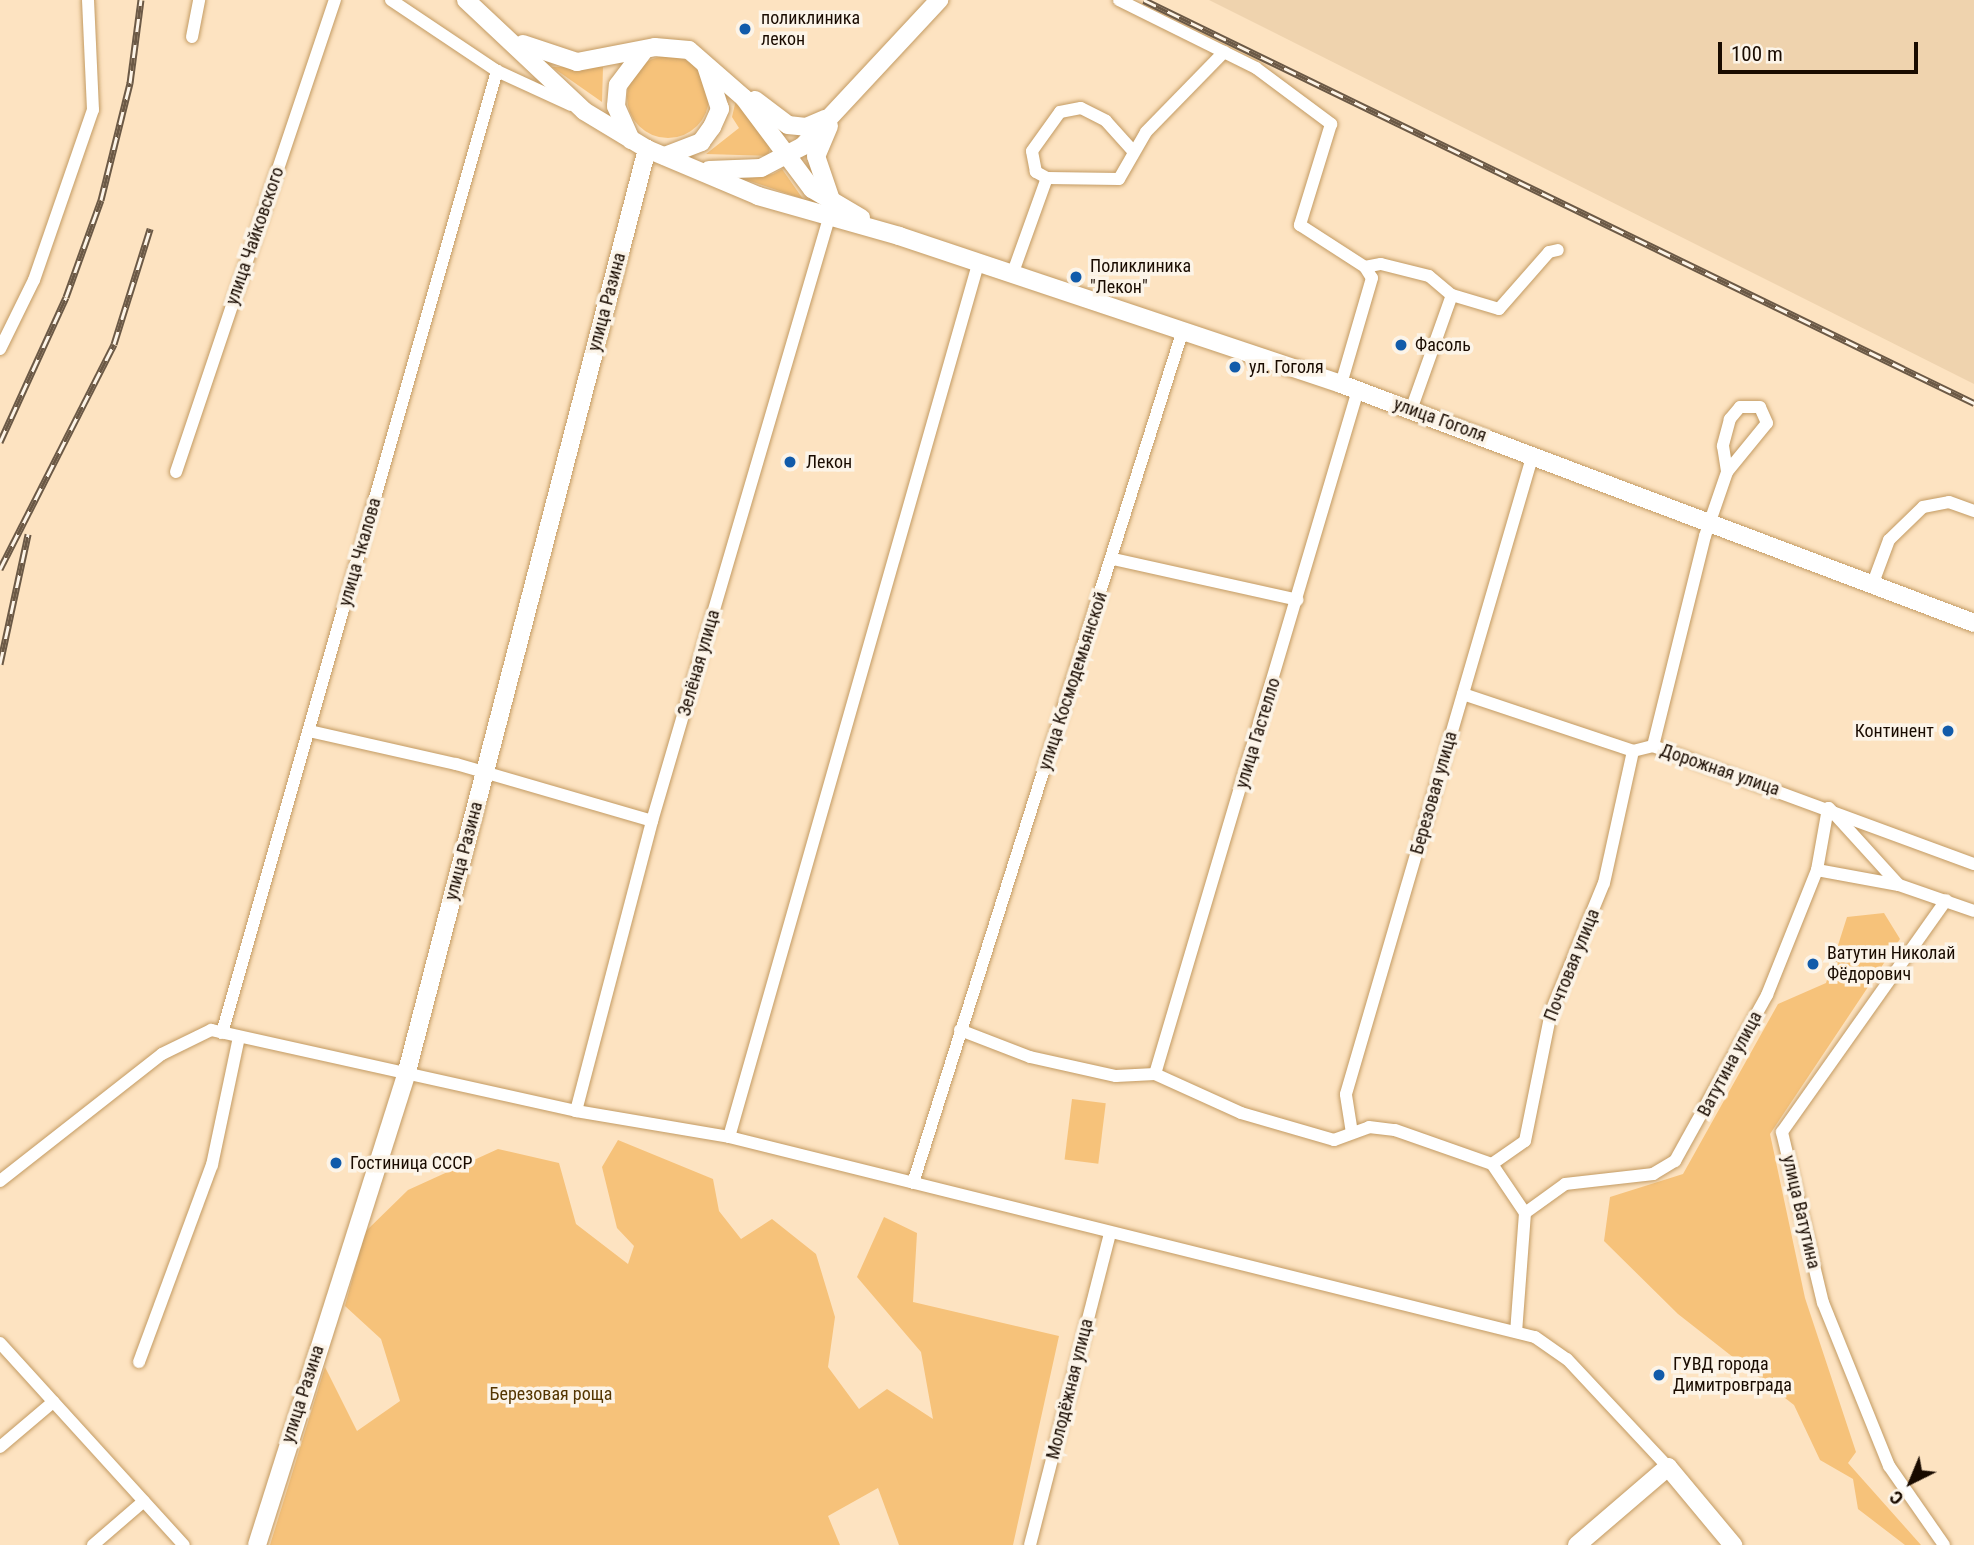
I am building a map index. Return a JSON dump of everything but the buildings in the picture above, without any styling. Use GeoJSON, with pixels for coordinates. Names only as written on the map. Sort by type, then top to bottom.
{"type":"FeatureCollection","features":[{"type":"Feature","properties":{"kind":"main road"},"geometry":{"type":"LineString","coordinates":[[466,0],[584,111],[647,149],[688,166],[740,172],[786,156],[836,110],[939,0]]}},
{"type":"Feature","properties":{"kind":"main road"},"geometry":{"type":"LineString","coordinates":[[498,29],[549,57],[577,62],[655,47],[689,50],[788,125],[817,124],[836,110]]}},
{"type":"Feature","properties":{"kind":"main road"},"geometry":{"type":"LineString","coordinates":[[631,140],[616,106],[618,85],[638,55],[655,47]]}},
{"type":"Feature","properties":{"kind":"main road"},"geometry":{"type":"LineString","coordinates":[[665,156],[701,142],[720,109],[712,72],[689,50]]}},
{"type":"Feature","properties":{"kind":"main road"},"geometry":{"type":"LineString","coordinates":[[716,68],[832,212]]}},
{"type":"Feature","properties":{"kind":"main road"},"geometry":{"type":"LineString","coordinates":[[832,212],[817,174],[816,156],[836,110]]}},
{"type":"Feature","properties":{"kind":"main road","name":"улица Разина"},"geometry":{"type":"LineString","coordinates":[[257,1545],[405,1076],[647,149]]}},
{"type":"Feature","properties":{"kind":"main road","name":"улица Гоголя"},"geometry":{"type":"LineString","coordinates":[[688,166],[1358,390],[1974,623]]}},
{"type":"Feature","properties":{"kind":"main road"},"geometry":{"type":"LineString","coordinates":[[1577,1545],[1668,1467],[1733,1545]]}},
{"type":"Feature","properties":{"kind":"street"},"geometry":{"type":"LineString","coordinates":[[0,349],[34,280],[93,110],[88,0]]}},
{"type":"Feature","properties":{"kind":"street"},"geometry":{"type":"LineString","coordinates":[[192,37],[199,0]]}},
{"type":"Feature","properties":{"kind":"street","name":"улица Чайковского"},"geometry":{"type":"LineString","coordinates":[[176,472],[335,0]]}},
{"type":"Feature","properties":{"kind":"street"},"geometry":{"type":"LineString","coordinates":[[391,0],[497,71],[584,111]]}},
{"type":"Feature","properties":{"kind":"street"},"geometry":{"type":"LineString","coordinates":[[1119,0],[1224,52],[1317,108],[1331,124],[1300,225],[1365,267],[1372,278],[1341,384]]}},
{"type":"Feature","properties":{"kind":"street"},"geometry":{"type":"LineString","coordinates":[[1133,151],[1106,121],[1081,108],[1060,112],[1032,151],[1036,172],[1047,178],[1119,179],[1133,151],[1224,52]]}},
{"type":"Feature","properties":{"kind":"street","name":"улица Чкалова"},"geometry":{"type":"LineString","coordinates":[[222,1033],[497,71]]}},
{"type":"Feature","properties":{"kind":"street"},"geometry":{"type":"LineString","coordinates":[[1012,275],[1047,178]]}},
{"type":"Feature","properties":{"kind":"street","name":"Зелёная улица"},"geometry":{"type":"LineString","coordinates":[[576,1111],[652,821],[832,212]]}},
{"type":"Feature","properties":{"kind":"street"},"geometry":{"type":"LineString","coordinates":[[1365,267],[1381,264],[1429,276],[1452,295],[1499,309],[1549,251],[1558,250]]}},
{"type":"Feature","properties":{"kind":"street"},"geometry":{"type":"LineString","coordinates":[[729,1137],[978,264]]}},
{"type":"Feature","properties":{"kind":"street"},"geometry":{"type":"LineString","coordinates":[[1411,410],[1452,295]]}},
{"type":"Feature","properties":{"kind":"street","name":"улица Космодемьянской"},"geometry":{"type":"LineString","coordinates":[[913,1184],[960,1030],[1113,559],[1183,330]]}},
{"type":"Feature","properties":{"kind":"street","name":"улица Гастелло"},"geometry":{"type":"LineString","coordinates":[[1155,1074],[1298,600],[1358,390]]}},
{"type":"Feature","properties":{"kind":"street"},"geometry":{"type":"LineString","coordinates":[[1653,746],[1710,521],[1727,472],[1767,423],[1760,407],[1740,407],[1730,419],[1723,446],[1727,472]]}},
{"type":"Feature","properties":{"kind":"street","name":"Березовая улица"},"geometry":{"type":"LineString","coordinates":[[1352,1133],[1346,1094],[1533,454]]}},
{"type":"Feature","properties":{"kind":"street"},"geometry":{"type":"LineString","coordinates":[[1873,583],[1888,540],[1923,507],[1949,502],[1974,511]]}},
{"type":"Feature","properties":{"kind":"street"},"geometry":{"type":"LineString","coordinates":[[1113,559],[1298,600]]}},
{"type":"Feature","properties":{"kind":"street","name":"Дорожная улица"},"geometry":{"type":"LineString","coordinates":[[1463,694],[1633,751],[1653,746],[1828,808],[1974,864]]}},
{"type":"Feature","properties":{"kind":"street"},"geometry":{"type":"LineString","coordinates":[[309,731],[484,772],[652,821]]}},
{"type":"Feature","properties":{"kind":"street","name":"Почтовая улица"},"geometry":{"type":"LineString","coordinates":[[1492,1164],[1525,1141],[1551,1012],[1604,883],[1633,751]]}},
{"type":"Feature","properties":{"kind":"street"},"geometry":{"type":"LineString","coordinates":[[1828,808],[1899,885]]}},
{"type":"Feature","properties":{"kind":"street","name":"Ватутина улица"},"geometry":{"type":"LineString","coordinates":[[1525,1213],[1565,1184],[1653,1174],[1675,1161],[1767,995],[1817,870],[1828,808]]}},
{"type":"Feature","properties":{"kind":"street"},"geometry":{"type":"LineString","coordinates":[[1817,870],[1899,885],[1974,911]]}},
{"type":"Feature","properties":{"kind":"street","name":"улица Ватутина"},"geometry":{"type":"LineString","coordinates":[[1944,1545],[1889,1466],[1823,1303],[1783,1132],[1946,900]]}},
{"type":"Feature","properties":{"kind":"street"},"geometry":{"type":"LineString","coordinates":[[0,1181],[162,1054],[211,1030],[405,1076],[576,1111],[729,1137],[1110,1234],[1516,1332],[1567,1359],[1668,1467]]}},
{"type":"Feature","properties":{"kind":"street"},"geometry":{"type":"LineString","coordinates":[[960,1030],[1042,1060],[1116,1076],[1155,1074],[1241,1113],[1334,1140],[1352,1133],[1395,1130],[1492,1164],[1525,1213],[1516,1332]]}},
{"type":"Feature","properties":{"kind":"street"},"geometry":{"type":"LineString","coordinates":[[139,1362],[212,1165],[239,1037]]}},
{"type":"Feature","properties":{"kind":"street","name":"Молодёжная улица"},"geometry":{"type":"LineString","coordinates":[[1030,1545],[1110,1234]]}},
{"type":"Feature","properties":{"kind":"street"},"geometry":{"type":"LineString","coordinates":[[0,1343],[184,1545]]}},
{"type":"Feature","properties":{"kind":"street"},"geometry":{"type":"LineString","coordinates":[[0,1447],[53,1402]]}},
{"type":"Feature","properties":{"kind":"street"},"geometry":{"type":"LineString","coordinates":[[93,1545],[144,1501]]}},
{"type":"Feature","properties":{"kind":"shaded area"},"geometry":{"type":"Polygon","coordinates":[[[1209,0],[1974,0],[1974,384],[1209,0]]]}},
{"type":"Feature","properties":{"kind":"green space"},"geometry":{"type":"Polygon","coordinates":[[[668,56],[684,60],[697,68],[705,81],[709,97],[705,113],[697,126],[684,134],[668,138],[652,134],[639,126],[631,113],[627,97],[631,81],[639,68],[652,60],[668,56]]]}},
{"type":"Feature","properties":{"kind":"green space"},"geometry":{"type":"Polygon","coordinates":[[[552,67],[603,67],[602,102],[552,67]]]}},
{"type":"Feature","properties":{"kind":"green space"},"geometry":{"type":"Polygon","coordinates":[[[736,100],[770,147],[768,156],[706,154],[739,128],[732,117],[736,100]]]}},
{"type":"Feature","properties":{"kind":"green space"},"geometry":{"type":"Polygon","coordinates":[[[782,169],[803,199],[744,179],[773,174],[782,169]]]}},
{"type":"Feature","properties":{"kind":"green space"},"geometry":{"type":"Polygon","coordinates":[[[1884,913],[1900,939],[1770,1134],[1805,1298],[1856,1452],[1848,1463],[1921,1545],[1905,1545],[1858,1509],[1853,1479],[1820,1460],[1794,1405],[1678,1314],[1604,1241],[1610,1197],[1683,1174],[1778,1004],[1826,983],[1847,917],[1884,913]]]}},
{"type":"Feature","properties":{"kind":"green space"},"geometry":{"type":"Polygon","coordinates":[[[1072,1099],[1106,1103],[1098,1164],[1065,1160],[1072,1099]]]}},
{"type":"Feature","properties":{"kind":"green space","name":"Березовая роща"},"geometry":{"type":"Polygon","coordinates":[[[618,1140],[713,1179],[719,1211],[741,1239],[772,1219],[816,1254],[835,1317],[828,1367],[859,1409],[887,1389],[933,1419],[921,1352],[857,1277],[884,1217],[917,1233],[913,1302],[1059,1336],[1013,1545],[899,1545],[878,1488],[828,1516],[840,1545],[270,1545],[325,1367],[357,1431],[400,1401],[381,1339],[345,1306],[365,1232],[408,1190],[498,1149],[559,1163],[576,1224],[628,1264],[634,1246],[617,1228],[602,1167],[618,1140]]]}},
{"type":"Feature","properties":{"kind":"railway"},"geometry":{"type":"LineString","coordinates":[[0,442],[66,297],[101,200],[130,83],[141,0]]}},
{"type":"Feature","properties":{"kind":"railway"},"geometry":{"type":"LineString","coordinates":[[1144,0],[1974,403]]}},
{"type":"Feature","properties":{"kind":"railway"},"geometry":{"type":"LineString","coordinates":[[0,569],[114,344],[150,229]]}},
{"type":"Feature","properties":{"kind":"railway"},"geometry":{"type":"LineString","coordinates":[[0,664],[28,534]]}},
{"type":"Feature","properties":{"kind":"place","name":"поликлиника лекон"},"geometry":{"type":"Point","coordinates":[745,29]}},
{"type":"Feature","properties":{"kind":"place","name":"Поликлиника \"Лекон\""},"geometry":{"type":"Point","coordinates":[1076,277]}},
{"type":"Feature","properties":{"kind":"place","name":"Фасоль"},"geometry":{"type":"Point","coordinates":[1401,345]}},
{"type":"Feature","properties":{"kind":"place","name":"ул. Гоголя"},"geometry":{"type":"Point","coordinates":[1235,367]}},
{"type":"Feature","properties":{"kind":"place","name":"Лекон"},"geometry":{"type":"Point","coordinates":[790,462]}},
{"type":"Feature","properties":{"kind":"place","name":"Континент"},"geometry":{"type":"Point","coordinates":[1948,731]}},
{"type":"Feature","properties":{"kind":"place","name":"Ватутин Николай Фёдорович"},"geometry":{"type":"Point","coordinates":[1813,964]}},
{"type":"Feature","properties":{"kind":"place","name":"Гостиница СССР"},"geometry":{"type":"Point","coordinates":[336,1163]}},
{"type":"Feature","properties":{"kind":"place","name":"ГУВД города Димитровграда"},"geometry":{"type":"Point","coordinates":[1659,1375]}}]}
